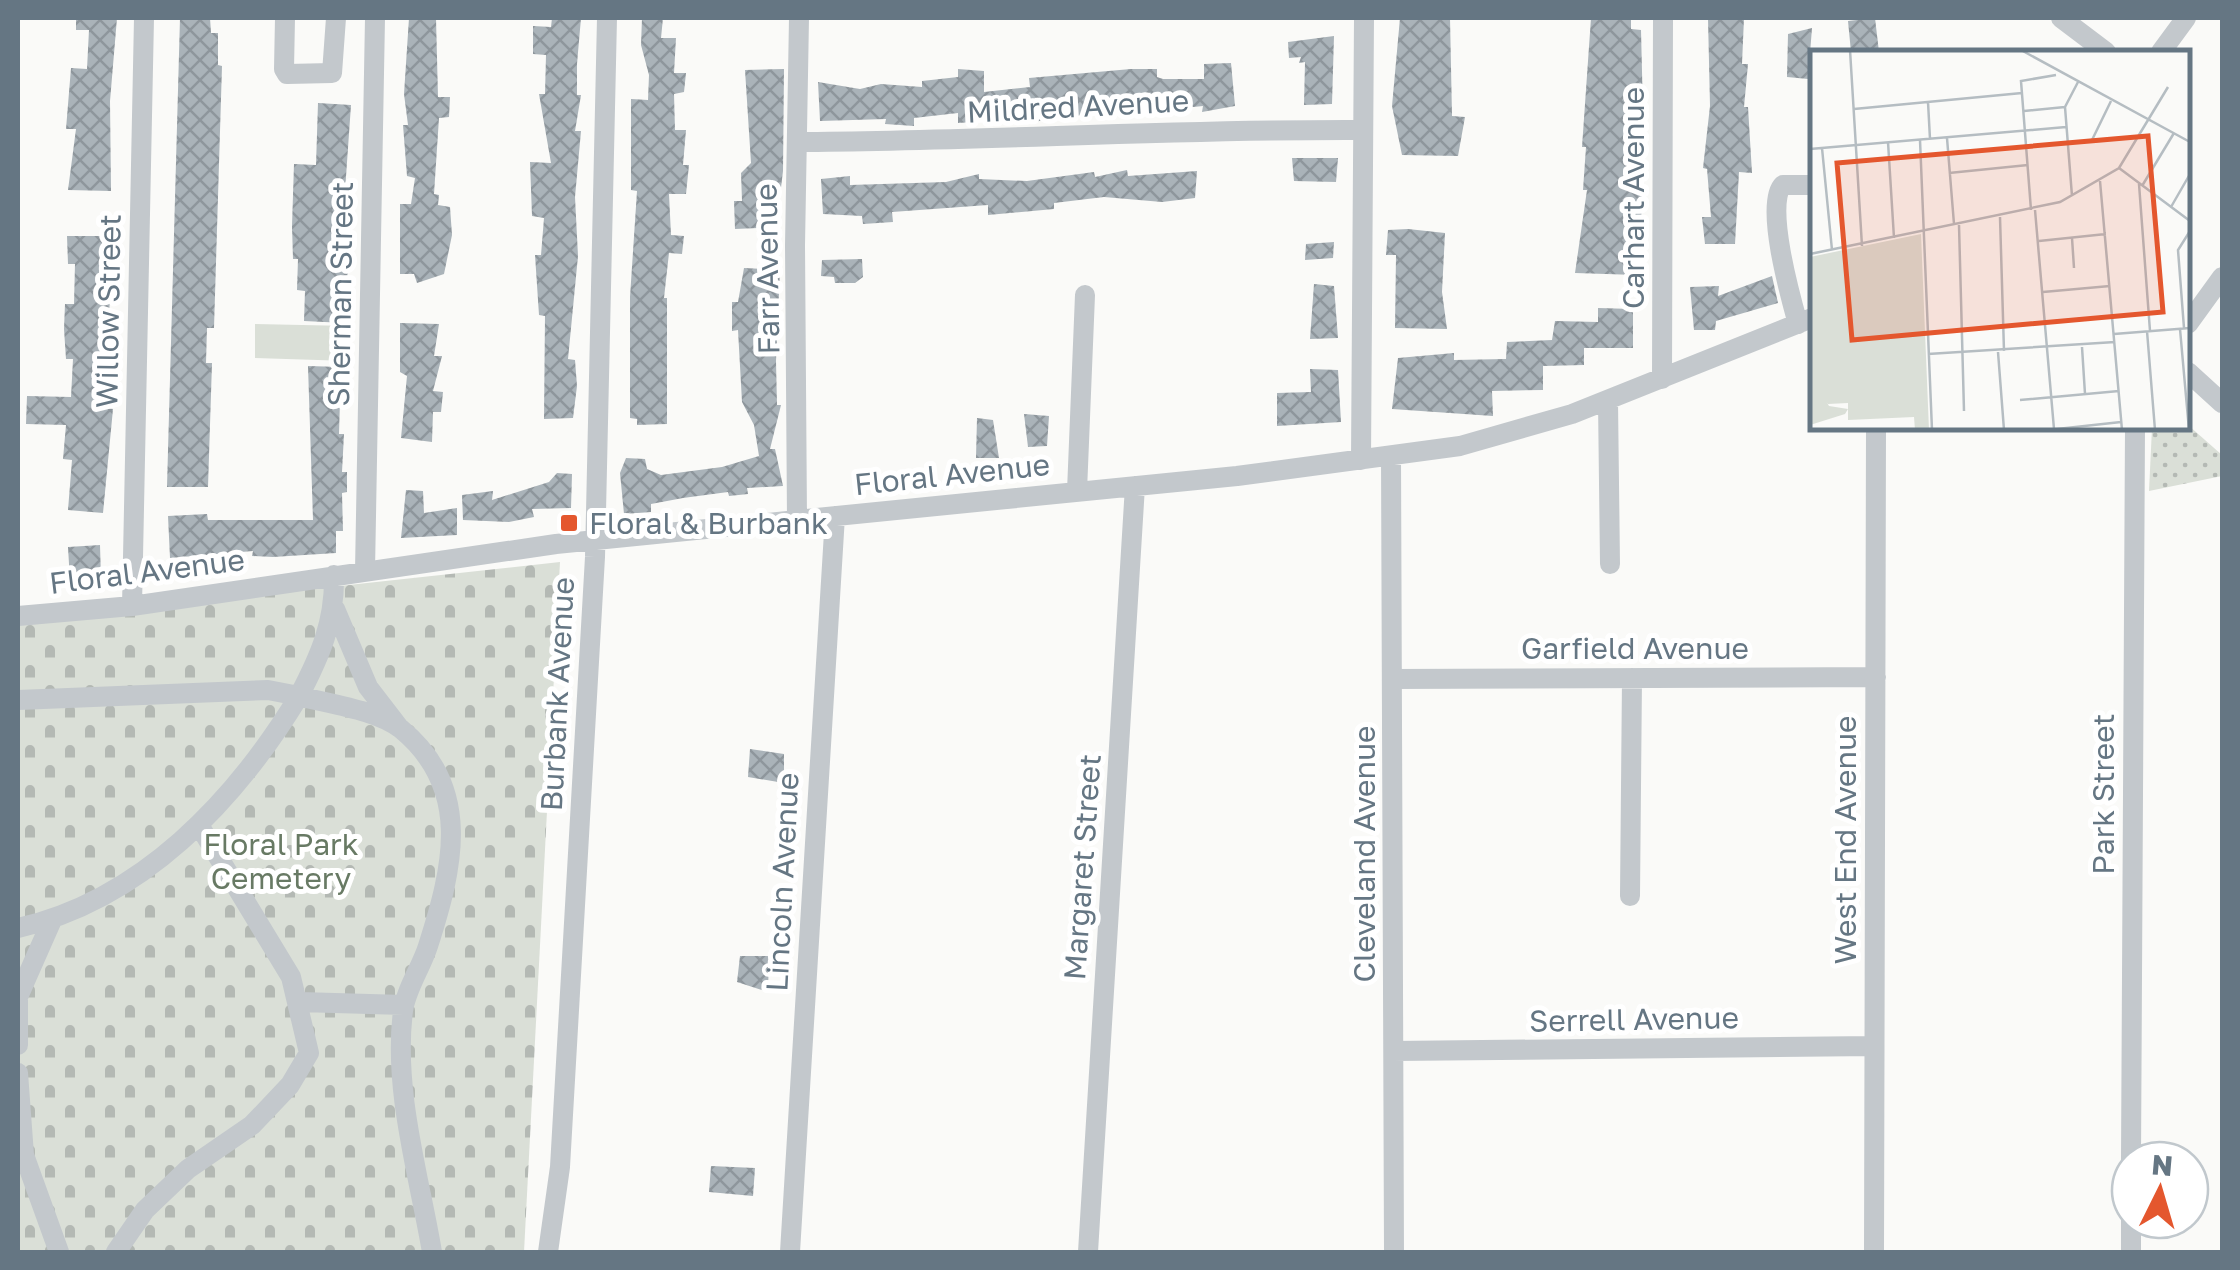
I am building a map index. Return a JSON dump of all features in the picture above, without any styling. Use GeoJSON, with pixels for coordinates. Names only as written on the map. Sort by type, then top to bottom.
{"type":"FeatureCollection","features":[{"type":"Feature","properties":{"kind":"street","name":"Willow Street"},"geometry":{"type":"LineString","coordinates":[[132,606],[144,18]]}},
{"type":"Feature","properties":{"kind":"street"},"geometry":{"type":"LineString","coordinates":[[285,18],[284,69],[287,74],[306,76],[332,73],[336,18]]}},
{"type":"Feature","properties":{"kind":"street","name":"Sherman Street"},"geometry":{"type":"LineString","coordinates":[[365,571],[375,18]]}},
{"type":"Feature","properties":{"kind":"street","name":"Burbank Avenue"},"geometry":{"type":"LineString","coordinates":[[548,1252],[560,1167],[596,540],[607,18]]}},
{"type":"Feature","properties":{"kind":"street","name":"Farr Avenue"},"geometry":{"type":"LineString","coordinates":[[797,520],[799,18]]}},
{"type":"Feature","properties":{"kind":"street"},"geometry":{"type":"LineString","coordinates":[[1361,460],[1364,18]]}},
{"type":"Feature","properties":{"kind":"street","name":"Carhart Avenue"},"geometry":{"type":"LineString","coordinates":[[1662,379],[1663,18]]}},
{"type":"Feature","properties":{"kind":"street"},"geometry":{"type":"LineString","coordinates":[[2062,18],[2103,50]]}},
{"type":"Feature","properties":{"kind":"street"},"geometry":{"type":"LineString","coordinates":[[2161,50],[2176,21]]}},
{"type":"Feature","properties":{"kind":"street","name":"Mildred Avenue"},"geometry":{"type":"LineString","coordinates":[[797,142],[993,141],[1213,130],[1362,130]]}},
{"type":"Feature","properties":{"kind":"street"},"geometry":{"type":"LineString","coordinates":[[1805,321],[1782,266],[1777,197],[1784,186],[1810,185]]}},
{"type":"Feature","properties":{"kind":"street"},"geometry":{"type":"LineString","coordinates":[[2190,321],[2222,277]]}},
{"type":"Feature","properties":{"kind":"street"},"geometry":{"type":"LineString","coordinates":[[1077,491],[1084,295]]}},
{"type":"Feature","properties":{"kind":"street","name":"Floral Avenue"},"geometry":{"type":"LineString","coordinates":[[18,616],[132,606],[596,540],[1135,486],[1361,460],[1493,440],[1608,401],[1805,321]]}},
{"type":"Feature","properties":{"kind":"street"},"geometry":{"type":"LineString","coordinates":[[2190,374],[2222,403]]}},
{"type":"Feature","properties":{"kind":"street"},"geometry":{"type":"LineString","coordinates":[[1608,401],[1610,564]]}},
{"type":"Feature","properties":{"kind":"street","name":"West End Avenue"},"geometry":{"type":"LineString","coordinates":[[1874,1252],[1876,430]]}},
{"type":"Feature","properties":{"kind":"street","name":"Park Street"},"geometry":{"type":"LineString","coordinates":[[2131,1140],[2135,430]]}},
{"type":"Feature","properties":{"kind":"street","name":"Cleveland Avenue"},"geometry":{"type":"LineString","coordinates":[[1390,456],[1394,1252]]}},
{"type":"Feature","properties":{"kind":"street","name":"Margaret Street"},"geometry":{"type":"LineString","coordinates":[[1088,1252],[1135,486]]}},
{"type":"Feature","properties":{"kind":"street","name":"Lincoln Avenue"},"geometry":{"type":"LineString","coordinates":[[790,1252],[834,516]]}},
{"type":"Feature","properties":{"kind":"street"},"geometry":{"type":"LineString","coordinates":[[18,928],[52,920],[135,876],[200,825],[262,758],[322,651],[335,608],[334,575]]}},
{"type":"Feature","properties":{"kind":"street"},"geometry":{"type":"LineString","coordinates":[[335,608],[368,687],[443,778],[452,813],[442,893],[427,949],[404,1005],[401,1073],[432,1252]]}},
{"type":"Feature","properties":{"kind":"street","name":"Garfield Avenue"},"geometry":{"type":"LineString","coordinates":[[1394,679],[1876,677]]}},
{"type":"Feature","properties":{"kind":"street"},"geometry":{"type":"LineString","coordinates":[[1630,896],[1632,678]]}},
{"type":"Feature","properties":{"kind":"street"},"geometry":{"type":"LineString","coordinates":[[18,700],[268,690],[399,727]]}},
{"type":"Feature","properties":{"kind":"street"},"geometry":{"type":"LineString","coordinates":[[116,1252],[145,1210],[188,1168],[252,1125],[290,1085],[309,1053],[291,977],[200,825]]}},
{"type":"Feature","properties":{"kind":"street"},"geometry":{"type":"LineString","coordinates":[[18,1045],[18,997],[52,920]]}},
{"type":"Feature","properties":{"kind":"street"},"geometry":{"type":"LineString","coordinates":[[300,1002],[404,1005]]}},
{"type":"Feature","properties":{"kind":"street","name":"Serrell Avenue"},"geometry":{"type":"LineString","coordinates":[[1394,1052],[1874,1046]]}},
{"type":"Feature","properties":{"kind":"street"},"geometry":{"type":"LineString","coordinates":[[18,1073],[21,1155],[59,1252]]}},
{"type":"Feature","properties":{"kind":"green space"},"geometry":{"type":"Polygon","coordinates":[[[255,324],[350,326],[349,361],[255,358],[255,324]]]}},
{"type":"Feature","properties":{"kind":"green space"},"geometry":{"type":"Polygon","coordinates":[[[2190,427],[2222,455],[2222,476],[2149,491],[2152,430],[2190,430],[2190,427]]]}},
{"type":"Feature","properties":{"kind":"green space","name":"Floral Park Cemetery"},"geometry":{"type":"Polygon","coordinates":[[[560,562],[524,1252],[18,1252],[18,621],[560,562]]]}},
{"type":"Feature","properties":{"kind":"building"},"geometry":{"type":"Polygon","coordinates":[[[76,18],[117,18],[110,101],[111,191],[68,190],[76,129],[66,129],[71,68],[87,69],[89,30],[76,30],[76,18]]]}},
{"type":"Feature","properties":{"kind":"building"},"geometry":{"type":"Polygon","coordinates":[[[180,18],[210,18],[211,33],[218,33],[218,65],[222,66],[214,328],[207,328],[206,363],[212,363],[208,487],[167,487],[180,18]]]}},
{"type":"Feature","properties":{"kind":"building"},"geometry":{"type":"Polygon","coordinates":[[[409,18],[436,18],[438,97],[450,97],[449,117],[439,118],[434,194],[439,195],[438,205],[450,207],[452,235],[444,274],[417,283],[414,274],[400,274],[400,204],[411,204],[415,178],[407,176],[403,125],[408,125],[404,94],[409,18]]]}},
{"type":"Feature","properties":{"kind":"building"},"geometry":{"type":"Polygon","coordinates":[[[552,18],[581,18],[577,95],[581,95],[575,131],[581,131],[575,197],[578,256],[568,359],[575,360],[577,386],[573,418],[544,419],[545,316],[539,315],[535,255],[541,255],[544,218],[532,216],[530,162],[551,163],[539,94],[545,94],[546,55],[533,54],[533,26],[551,27],[552,18]]]}},
{"type":"Feature","properties":{"kind":"building"},"geometry":{"type":"Polygon","coordinates":[[[642,18],[663,18],[661,38],[676,38],[674,73],[686,73],[684,92],[674,94],[675,130],[686,130],[683,165],[689,165],[686,194],[669,194],[671,235],[684,236],[682,254],[669,253],[664,298],[667,424],[637,425],[637,419],[630,418],[630,297],[637,191],[631,190],[631,99],[648,100],[642,18]]]}},
{"type":"Feature","properties":{"kind":"building"},"geometry":{"type":"Polygon","coordinates":[[[1400,18],[1450,18],[1452,116],[1465,117],[1458,156],[1402,155],[1392,106],[1400,18]]]}},
{"type":"Feature","properties":{"kind":"building"},"geometry":{"type":"Polygon","coordinates":[[[1591,18],[1631,18],[1631,29],[1641,30],[1643,113],[1638,113],[1635,154],[1643,155],[1641,229],[1635,230],[1637,275],[1575,273],[1587,190],[1583,190],[1586,147],[1582,147],[1591,18]]]}},
{"type":"Feature","properties":{"kind":"building"},"geometry":{"type":"Polygon","coordinates":[[[1708,18],[1744,18],[1742,64],[1748,64],[1744,107],[1748,107],[1752,173],[1739,172],[1735,244],[1705,244],[1702,217],[1711,217],[1707,169],[1703,168],[1710,106],[1708,18]]]}},
{"type":"Feature","properties":{"kind":"building"},"geometry":{"type":"Polygon","coordinates":[[[1875,18],[1879,50],[1851,50],[1848,21],[1875,18]]]}},
{"type":"Feature","properties":{"kind":"building"},"geometry":{"type":"Polygon","coordinates":[[[1812,28],[1808,79],[1787,77],[1788,34],[1812,28]]]}},
{"type":"Feature","properties":{"kind":"building"},"geometry":{"type":"Polygon","coordinates":[[[1334,36],[1332,104],[1304,105],[1305,62],[1299,63],[1301,57],[1289,58],[1288,42],[1334,36]]]}},
{"type":"Feature","properties":{"kind":"building"},"geometry":{"type":"Polygon","coordinates":[[[1231,63],[1235,106],[1202,112],[1203,106],[1135,113],[1135,108],[1068,117],[1068,113],[1032,123],[1032,118],[958,123],[958,113],[914,118],[914,126],[885,124],[886,119],[820,121],[818,82],[860,89],[881,84],[922,87],[922,81],[958,77],[958,69],[984,71],[984,92],[1030,87],[1029,78],[1131,69],[1157,69],[1157,77],[1163,79],[1204,79],[1204,64],[1231,63]]]}},
{"type":"Feature","properties":{"kind":"building"},"geometry":{"type":"Polygon","coordinates":[[[784,69],[783,171],[780,196],[775,196],[779,227],[735,229],[734,201],[742,201],[741,173],[751,163],[745,70],[784,69]]]}},
{"type":"Feature","properties":{"kind":"building"},"geometry":{"type":"Polygon","coordinates":[[[318,103],[351,105],[342,234],[344,264],[348,265],[345,323],[304,321],[305,291],[297,290],[298,259],[293,259],[294,164],[316,165],[318,103]]]}},
{"type":"Feature","properties":{"kind":"building"},"geometry":{"type":"Polygon","coordinates":[[[1292,158],[1338,158],[1336,182],[1294,181],[1292,158]]]}},
{"type":"Feature","properties":{"kind":"building"},"geometry":{"type":"Polygon","coordinates":[[[1127,170],[1128,176],[1197,171],[1195,198],[1162,202],[1104,197],[1054,203],[1054,209],[988,215],[988,205],[892,212],[893,222],[863,224],[862,216],[823,214],[821,179],[850,176],[850,185],[946,182],[979,174],[979,179],[1027,181],[1094,172],[1095,177],[1127,170]]]}},
{"type":"Feature","properties":{"kind":"building"},"geometry":{"type":"Polygon","coordinates":[[[1388,230],[1445,233],[1442,292],[1447,329],[1395,328],[1396,255],[1386,255],[1388,230]]]}},
{"type":"Feature","properties":{"kind":"building"},"geometry":{"type":"Polygon","coordinates":[[[67,236],[112,236],[106,408],[113,409],[103,513],[68,510],[72,460],[63,459],[66,425],[26,424],[27,396],[71,397],[73,359],[66,359],[64,329],[65,304],[74,304],[75,264],[68,264],[67,236]]]}},
{"type":"Feature","properties":{"kind":"building"},"geometry":{"type":"Polygon","coordinates":[[[1334,242],[1333,258],[1305,260],[1306,244],[1334,242]]]}},
{"type":"Feature","properties":{"kind":"building"},"geometry":{"type":"Polygon","coordinates":[[[862,259],[863,277],[855,283],[835,283],[834,277],[821,276],[822,260],[862,259]]]}},
{"type":"Feature","properties":{"kind":"building"},"geometry":{"type":"Polygon","coordinates":[[[744,268],[780,270],[776,361],[777,405],[781,405],[770,449],[775,449],[783,486],[747,488],[748,494],[729,496],[728,492],[683,498],[651,504],[651,512],[624,514],[620,473],[626,458],[645,459],[647,469],[661,475],[722,467],[759,456],[754,425],[742,402],[738,330],[732,331],[732,302],[738,302],[744,268]]]}},
{"type":"Feature","properties":{"kind":"building"},"geometry":{"type":"Polygon","coordinates":[[[1772,276],[1778,303],[1716,321],[1715,330],[1694,330],[1690,287],[1719,286],[1718,296],[1772,276]]]}},
{"type":"Feature","properties":{"kind":"building"},"geometry":{"type":"Polygon","coordinates":[[[1314,284],[1334,286],[1338,338],[1310,339],[1314,284]]]}},
{"type":"Feature","properties":{"kind":"building"},"geometry":{"type":"Polygon","coordinates":[[[1598,308],[1633,309],[1633,348],[1584,348],[1584,365],[1543,366],[1543,390],[1492,391],[1493,416],[1392,409],[1398,358],[1454,353],[1454,360],[1506,359],[1507,342],[1552,340],[1555,321],[1598,322],[1598,308]]]}},
{"type":"Feature","properties":{"kind":"building"},"geometry":{"type":"Polygon","coordinates":[[[400,323],[439,324],[434,356],[442,356],[433,391],[443,392],[441,412],[433,412],[432,442],[401,438],[407,376],[400,372],[400,323]]]}},
{"type":"Feature","properties":{"kind":"building"},"geometry":{"type":"Polygon","coordinates":[[[308,366],[341,367],[339,434],[344,434],[342,472],[347,472],[347,492],[342,493],[343,531],[336,531],[336,553],[273,557],[252,556],[253,551],[170,558],[168,516],[207,514],[208,520],[313,520],[308,366]]]}},
{"type":"Feature","properties":{"kind":"building"},"geometry":{"type":"Polygon","coordinates":[[[1310,369],[1338,370],[1341,422],[1277,426],[1277,393],[1311,392],[1310,369]]]}},
{"type":"Feature","properties":{"kind":"building"},"geometry":{"type":"Polygon","coordinates":[[[1024,414],[1049,416],[1047,446],[1028,447],[1024,414]]]}},
{"type":"Feature","properties":{"kind":"building"},"geometry":{"type":"Polygon","coordinates":[[[977,418],[993,420],[999,458],[976,458],[977,418]]]}},
{"type":"Feature","properties":{"kind":"building"},"geometry":{"type":"Polygon","coordinates":[[[557,473],[572,474],[571,508],[532,509],[534,517],[509,522],[463,520],[462,495],[493,491],[492,500],[549,482],[557,473]]]}},
{"type":"Feature","properties":{"kind":"building"},"geometry":{"type":"Polygon","coordinates":[[[406,490],[423,491],[424,513],[457,508],[457,535],[401,538],[406,490]]]}},
{"type":"Feature","properties":{"kind":"building"},"geometry":{"type":"Polygon","coordinates":[[[100,545],[101,579],[70,581],[68,547],[100,545]]]}},
{"type":"Feature","properties":{"kind":"building"},"geometry":{"type":"Polygon","coordinates":[[[750,749],[784,754],[784,783],[748,777],[750,749]]]}},
{"type":"Feature","properties":{"kind":"building"},"geometry":{"type":"Polygon","coordinates":[[[740,956],[769,956],[768,992],[737,982],[740,956]]]}},
{"type":"Feature","properties":{"kind":"building"},"geometry":{"type":"Polygon","coordinates":[[[711,1166],[755,1168],[753,1196],[709,1192],[711,1166]]]}},
{"type":"Feature","properties":{"kind":"place","name":"Floral & Burbank"},"geometry":{"type":"Point","coordinates":[569,523]}}]}
